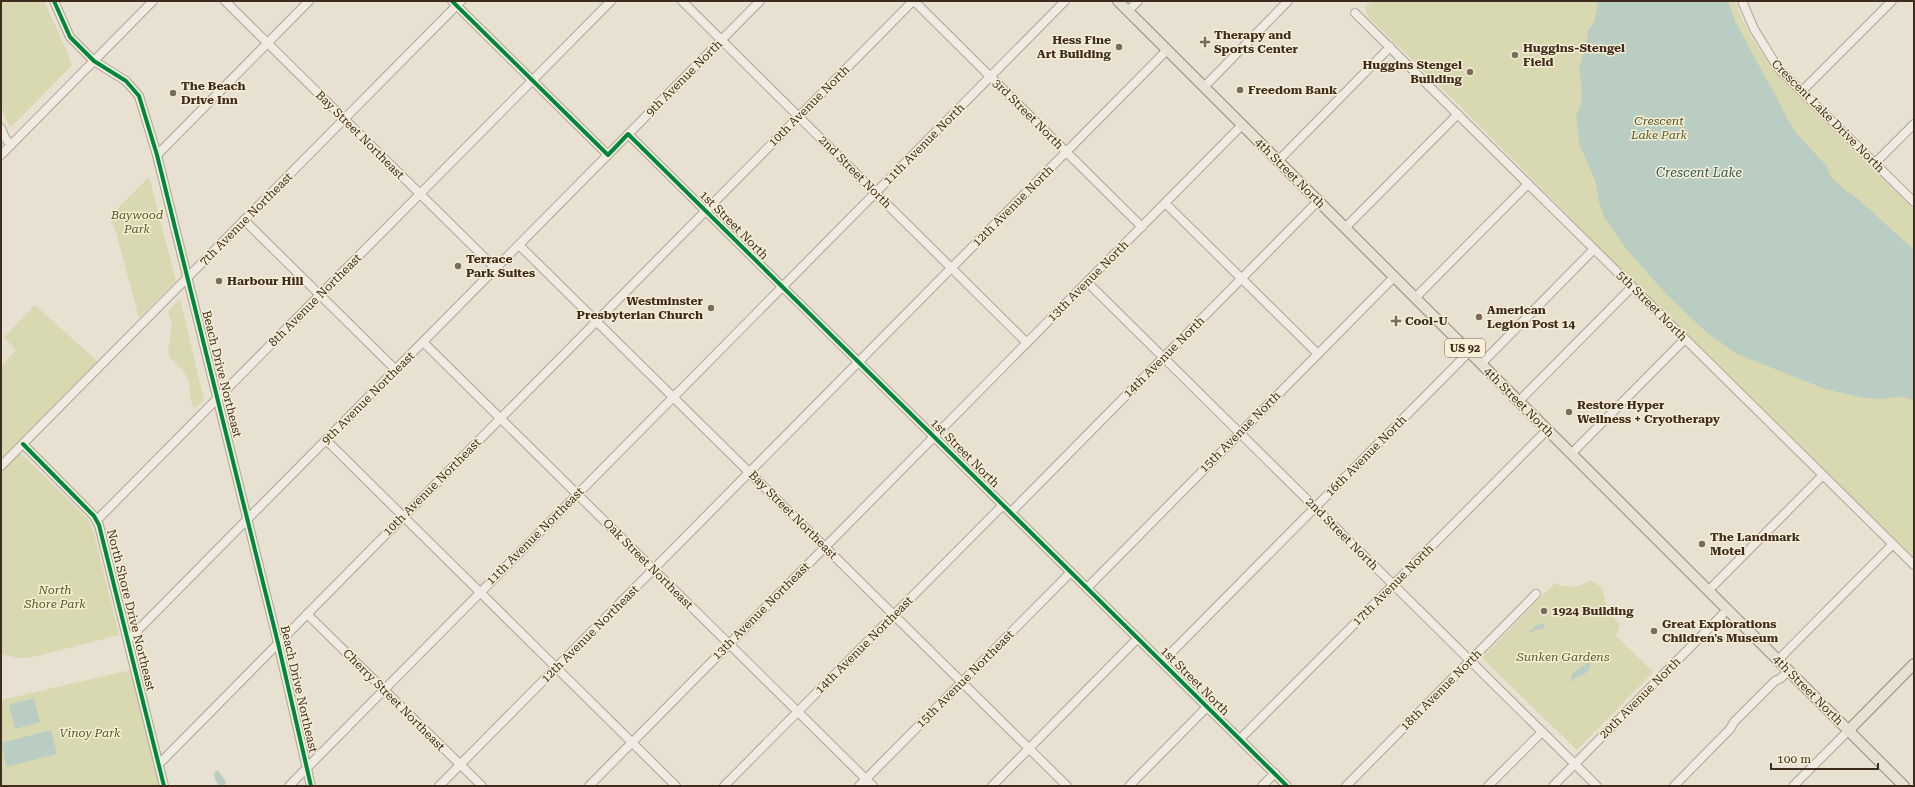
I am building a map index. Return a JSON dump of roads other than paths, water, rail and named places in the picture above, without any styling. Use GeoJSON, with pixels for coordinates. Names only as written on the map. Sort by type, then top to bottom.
{"type":"FeatureCollection","features":[{"type":"Feature","properties":{"kind":"main road","name":"4th Street North"},"geometry":{"type":"LineString","coordinates":[[1118,1],[1904,786]]}},
{"type":"Feature","properties":{"kind":"main road"},"geometry":{"type":"LineString","coordinates":[[1848,730],[1914,664]]}},
{"type":"Feature","properties":{"kind":"street","name":"Beach Drive Northeast"},"geometry":{"type":"LineString","coordinates":[[54,1],[70,37],[94,61],[126,81],[136,91],[142,104],[157,155],[278,643],[311,786]]}},
{"type":"Feature","properties":{"kind":"street"},"geometry":{"type":"LineString","coordinates":[[1,155],[154,1]]}},
{"type":"Feature","properties":{"kind":"street","name":"Bay Street Northeast"},"geometry":{"type":"LineString","coordinates":[[225,1],[496,268]]}},
{"type":"Feature","properties":{"kind":"street"},"geometry":{"type":"LineString","coordinates":[[157,155],[309,1]]}},
{"type":"Feature","properties":{"kind":"street","name":"8th Avenue Northeast"},"geometry":{"type":"LineString","coordinates":[[97,520],[611,1]]}},
{"type":"Feature","properties":{"kind":"street","name":"2nd Street North"},"geometry":{"type":"LineString","coordinates":[[682,1],[1027,343]]}},
{"type":"Feature","properties":{"kind":"street","name":"9th Avenue North"},"geometry":{"type":"LineString","coordinates":[[608,155],[760,1]]}},
{"type":"Feature","properties":{"kind":"street","name":"3rd Street North"},"geometry":{"type":"LineString","coordinates":[[914,1],[1142,226]]}},
{"type":"Feature","properties":{"kind":"street","name":"10th Avenue North"},"geometry":{"type":"LineString","coordinates":[[706,211],[914,1]]}},
{"type":"Feature","properties":{"kind":"street","name":"11th Avenue North"},"geometry":{"type":"LineString","coordinates":[[782,287],[1065,1]]}},
{"type":"Feature","properties":{"kind":"street"},"geometry":{"type":"LineString","coordinates":[[1128,11],[1138,1]]}},
{"type":"Feature","properties":{"kind":"street"},"geometry":{"type":"LineString","coordinates":[[1204,87],[1288,1]]}},
{"type":"Feature","properties":{"kind":"street","name":"Crescent Lake Drive North"},"geometry":{"type":"LineString","coordinates":[[1742,1],[1754,29],[1772,60],[1914,202]]}},
{"type":"Feature","properties":{"kind":"street"},"geometry":{"type":"LineString","coordinates":[[1802,91],[1892,1]]}},
{"type":"Feature","properties":{"kind":"street"},"geometry":{"type":"LineString","coordinates":[[457,2],[608,155]]}},
{"type":"Feature","properties":{"kind":"street","name":"7th Avenue Northeast"},"geometry":{"type":"LineString","coordinates":[[1,466],[344,119],[457,2]]}},
{"type":"Feature","properties":{"kind":"street","name":"5th Street North"},"geometry":{"type":"LineString","coordinates":[[1355,13],[1914,566]]}},
{"type":"Feature","properties":{"kind":"street"},"geometry":{"type":"LineString","coordinates":[[1278,161],[1390,47]]}},
{"type":"Feature","properties":{"kind":"street","name":"12th Avenue North"},"geometry":{"type":"LineString","coordinates":[[858,362],[1167,50]]}},
{"type":"Feature","properties":{"kind":"street"},"geometry":{"type":"LineString","coordinates":[[1345,228],[1458,114]]}},
{"type":"Feature","properties":{"kind":"street"},"geometry":{"type":"LineString","coordinates":[[1875,163],[1914,124]]}},
{"type":"Feature","properties":{"kind":"street","name":"13th Avenue North"},"geometry":{"type":"LineString","coordinates":[[934,437],[1242,125]]}},
{"type":"Feature","properties":{"kind":"street"},"geometry":{"type":"LineString","coordinates":[[1,128],[5,138],[11,145]]}},
{"type":"Feature","properties":{"kind":"street","name":"1st Street North"},"geometry":{"type":"LineString","coordinates":[[628,134],[1287,786]]}},
{"type":"Feature","properties":{"kind":"street","name":"9th Avenue Northeast"},"geometry":{"type":"LineString","coordinates":[[128,640],[608,155]]}},
{"type":"Feature","properties":{"kind":"street"},"geometry":{"type":"LineString","coordinates":[[1415,298],[1528,184]]}},
{"type":"Feature","properties":{"kind":"street","name":"14th Avenue North"},"geometry":{"type":"LineString","coordinates":[[1011,512],[1318,201]]}},
{"type":"Feature","properties":{"kind":"street"},"geometry":{"type":"LineString","coordinates":[[1165,203],[1318,354]]}},
{"type":"Feature","properties":{"kind":"street","name":"10th Avenue Northeast"},"geometry":{"type":"LineString","coordinates":[[159,764],[706,211]]}},
{"type":"Feature","properties":{"kind":"street"},"geometry":{"type":"LineString","coordinates":[[244,220],[396,370]]}},
{"type":"Feature","properties":{"kind":"street","name":"Bay Street Northeast"},"geometry":{"type":"LineString","coordinates":[[519,245],[1067,786]]}},
{"type":"Feature","properties":{"kind":"street"},"geometry":{"type":"LineString","coordinates":[[1481,364],[1594,249]]}},
{"type":"Feature","properties":{"kind":"street","name":"15th Avenue North"},"geometry":{"type":"LineString","coordinates":[[1087,588],[1394,277]]}},
{"type":"Feature","properties":{"kind":"street","name":"2nd Street North"},"geometry":{"type":"LineString","coordinates":[[1087,282],[1597,786]]}},
{"type":"Feature","properties":{"kind":"street","name":"11th Avenue Northeast"},"geometry":{"type":"LineString","coordinates":[[288,786],[782,287]]}},
{"type":"Feature","properties":{"kind":"street"},"geometry":{"type":"LineString","coordinates":[[1519,402],[1632,287]]}},
{"type":"Feature","properties":{"kind":"street"},"geometry":{"type":"LineString","coordinates":[[1571,454],[1685,339]]}},
{"type":"Feature","properties":{"kind":"street","name":"Oak Street Northeast"},"geometry":{"type":"LineString","coordinates":[[423,342],[873,786]]}},
{"type":"Feature","properties":{"kind":"street","name":"16th Avenue North"},"geometry":{"type":"LineString","coordinates":[[1162,662],[1469,352]]}},
{"type":"Feature","properties":{"kind":"street","name":"12th Avenue Northeast"},"geometry":{"type":"LineString","coordinates":[[439,786],[858,362]]}},
{"type":"Feature","properties":{"kind":"street","name":"17th Avenue North"},"geometry":{"type":"LineString","coordinates":[[1240,739],[1547,430]]}},
{"type":"Feature","properties":{"kind":"street","name":"13th Avenue Northeast"},"geometry":{"type":"LineString","coordinates":[[589,786],[934,437]]}},
{"type":"Feature","properties":{"kind":"street"},"geometry":{"type":"LineString","coordinates":[[326,440],[676,786]]}},
{"type":"Feature","properties":{"kind":"street","name":"North Shore Drive Northeast"},"geometry":{"type":"LineString","coordinates":[[22,444],[97,520],[164,786]]}},
{"type":"Feature","properties":{"kind":"street"},"geometry":{"type":"LineString","coordinates":[[1708,591],[1823,475]]}},
{"type":"Feature","properties":{"kind":"street","name":"14th Avenue Northeast"},"geometry":{"type":"LineString","coordinates":[[724,786],[1003,505]]}},
{"type":"Feature","properties":{"kind":"street"},"geometry":{"type":"LineString","coordinates":[[1778,660],[1893,544]]}},
{"type":"Feature","properties":{"kind":"street","name":"15th Avenue Northeast"},"geometry":{"type":"LineString","coordinates":[[859,786],[1071,572]]}},
{"type":"Feature","properties":{"kind":"street","name":"18th Avenue North"},"geometry":{"type":"LineString","coordinates":[[1346,786],[1536,594]]}},
{"type":"Feature","properties":{"kind":"street","name":"20th Avenue North"},"geometry":{"type":"LineString","coordinates":[[1553,786],[1727,610]]}},
{"type":"Feature","properties":{"kind":"street","name":"Cherry Street Northeast"},"geometry":{"type":"LineString","coordinates":[[307,614],[482,786]]}},
{"type":"Feature","properties":{"kind":"street"},"geometry":{"type":"LineString","coordinates":[[992,786],[1138,638]]}},
{"type":"Feature","properties":{"kind":"street"},"geometry":{"type":"LineString","coordinates":[[1674,786],[1730,729],[1736,727],[1779,684],[1781,678],[1788,671]]}},
{"type":"Feature","properties":{"kind":"street"},"geometry":{"type":"LineString","coordinates":[[1129,786],[1207,707]]}},
{"type":"Feature","properties":{"kind":"street"},"geometry":{"type":"LineString","coordinates":[[1793,786],[1848,730]]}},
{"type":"Feature","properties":{"kind":"street"},"geometry":{"type":"LineString","coordinates":[[1488,786],[1542,732]]}},
{"type":"Feature","properties":{"kind":"street"},"geometry":{"type":"LineString","coordinates":[[1262,786],[1274,773]]}},
{"type":"Feature","properties":{"kind":"water","name":"Crescent Lake"},"geometry":{"type":"Polygon","coordinates":[[[1597,1],[1728,1],[1736,23],[1795,132],[1826,165],[1831,177],[1845,190],[1857,198],[1914,250],[1914,401],[1908,398],[1899,397],[1881,399],[1864,398],[1825,389],[1737,354],[1706,332],[1667,295],[1624,246],[1605,218],[1599,203],[1596,183],[1580,146],[1576,115],[1581,104],[1582,91],[1579,68],[1586,45],[1588,31],[1594,22],[1597,1]]]}},
{"type":"Feature","properties":{"kind":"water"},"geometry":{"type":"Polygon","coordinates":[[[1538,624],[1544,624],[1545,628],[1529,632],[1538,624]]]}},
{"type":"Feature","properties":{"kind":"water"},"geometry":{"type":"Polygon","coordinates":[[[1588,662],[1591,665],[1587,672],[1574,678],[1575,681],[1573,682],[1571,678],[1573,673],[1588,662]]]}},
{"type":"Feature","properties":{"kind":"water"},"geometry":{"type":"Polygon","coordinates":[[[34,698],[40,722],[15,729],[9,705],[34,698]]]}},
{"type":"Feature","properties":{"kind":"water"},"geometry":{"type":"Polygon","coordinates":[[[51,730],[57,754],[6,767],[1,743],[51,730]]]}},
{"type":"Feature","properties":{"kind":"water"},"geometry":{"type":"Polygon","coordinates":[[[218,770],[226,782],[224,786],[219,786],[215,779],[214,773],[218,770]]]}},
{"type":"Feature","properties":{"kind":"place","name":"Therapy and Sports Center"},"geometry":{"type":"Point","coordinates":[1205,42]}},
{"type":"Feature","properties":{"kind":"place","name":"Hess Fine Art Building"},"geometry":{"type":"Point","coordinates":[1119,47]}},
{"type":"Feature","properties":{"kind":"place","name":"Huggins-Stengel Field"},"geometry":{"type":"Point","coordinates":[1515,55]}},
{"type":"Feature","properties":{"kind":"place","name":"Huggins Stengel Building"},"geometry":{"type":"Point","coordinates":[1470,72]}},
{"type":"Feature","properties":{"kind":"place","name":"Freedom Bank"},"geometry":{"type":"Point","coordinates":[1240,90]}},
{"type":"Feature","properties":{"kind":"place","name":"The Beach Drive Inn"},"geometry":{"type":"Point","coordinates":[173,93]}},
{"type":"Feature","properties":{"kind":"place","name":"Terrace Park Suites"},"geometry":{"type":"Point","coordinates":[458,266]}},
{"type":"Feature","properties":{"kind":"place","name":"Harbour Hill"},"geometry":{"type":"Point","coordinates":[219,281]}},
{"type":"Feature","properties":{"kind":"place","name":"Westminster Presbyterian Church"},"geometry":{"type":"Point","coordinates":[711,308]}},
{"type":"Feature","properties":{"kind":"place","name":"American Legion Post 14"},"geometry":{"type":"Point","coordinates":[1479,317]}},
{"type":"Feature","properties":{"kind":"place","name":"Cool-U"},"geometry":{"type":"Point","coordinates":[1396,321]}},
{"type":"Feature","properties":{"kind":"place","name":"Restore Hyper Wellness + Cryotherapy"},"geometry":{"type":"Point","coordinates":[1569,412]}},
{"type":"Feature","properties":{"kind":"place","name":"The Landmark Motel"},"geometry":{"type":"Point","coordinates":[1702,544]}},
{"type":"Feature","properties":{"kind":"place","name":"1924 Building"},"geometry":{"type":"Point","coordinates":[1544,611]}},
{"type":"Feature","properties":{"kind":"place","name":"Great Explorations Children's Museum"},"geometry":{"type":"Point","coordinates":[1654,631]}},
{"type":"Feature","properties":{"kind":"park label","name":"Crescent Lake Park"},"geometry":{"type":"Point","coordinates":[1659,128]}},
{"type":"Feature","properties":{"kind":"park label","name":"Baywood Park"},"geometry":{"type":"Point","coordinates":[137,222]}},
{"type":"Feature","properties":{"kind":"park label","name":"North Shore Park"},"geometry":{"type":"Point","coordinates":[55,597]}},
{"type":"Feature","properties":{"kind":"park label","name":"Sunken Gardens"},"geometry":{"type":"Point","coordinates":[1563,657]}},
{"type":"Feature","properties":{"kind":"park label","name":"Vinoy Park"},"geometry":{"type":"Point","coordinates":[90,733]}}]}
